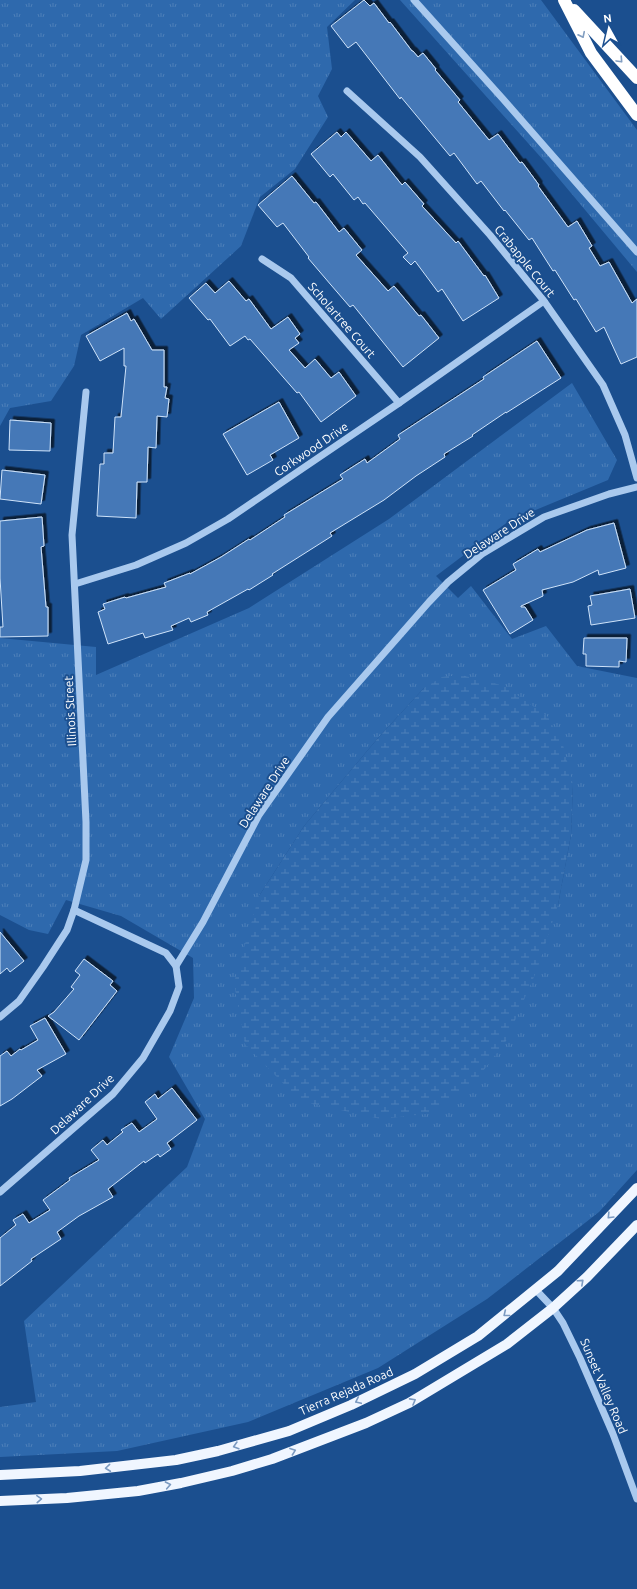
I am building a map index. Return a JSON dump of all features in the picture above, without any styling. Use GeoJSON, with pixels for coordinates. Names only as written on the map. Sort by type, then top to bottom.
{"type":"FeatureCollection","features":[{"type":"Feature","properties":{"kind":"highway"},"geometry":{"type":"LineString","coordinates":[[565,0],[637,78]]}},
{"type":"Feature","properties":{"kind":"highway"},"geometry":{"type":"LineString","coordinates":[[565,0],[591,53],[637,115]]}},
{"type":"Feature","properties":{"kind":"main road","name":"Tierra Rejada Road"},"geometry":{"type":"LineString","coordinates":[[0,1475],[80,1471],[176,1460],[218,1451],[289,1431],[372,1394],[415,1374],[444,1358],[478,1336],[558,1271],[637,1188]]}},
{"type":"Feature","properties":{"kind":"main road"},"geometry":{"type":"LineString","coordinates":[[0,1501],[66,1498],[138,1491],[232,1471],[272,1459],[316,1443],[409,1403],[507,1344],[552,1308],[587,1277],[637,1225]]}},
{"type":"Feature","properties":{"kind":"street"},"geometry":{"type":"LineString","coordinates":[[414,0],[504,99],[637,252]]}},
{"type":"Feature","properties":{"kind":"street","name":"Crabapple Court"},"geometry":{"type":"LineString","coordinates":[[347,91],[420,157],[490,235],[544,301],[602,385],[625,435],[637,478]]}},
{"type":"Feature","properties":{"kind":"street","name":"Scholartree Court"},"geometry":{"type":"LineString","coordinates":[[262,259],[291,278],[399,403]]}},
{"type":"Feature","properties":{"kind":"street","name":"Corkwood Drive"},"geometry":{"type":"LineString","coordinates":[[75,584],[136,565],[186,543],[228,519],[399,403],[544,301]]}},
{"type":"Feature","properties":{"kind":"street","name":"Illinois Street"},"geometry":{"type":"LineString","coordinates":[[0,1017],[19,1001],[67,930],[74,910],[86,860],[86,822],[72,535],[86,392]]}},
{"type":"Feature","properties":{"kind":"street","name":"Delaware Drive"},"geometry":{"type":"LineString","coordinates":[[0,1192],[113,1094],[143,1058],[170,1011],[179,987],[176,966],[202,922],[259,815],[328,717],[429,602],[448,582],[482,554],[544,517],[609,494],[637,487]]}},
{"type":"Feature","properties":{"kind":"street"},"geometry":{"type":"LineString","coordinates":[[74,910],[166,952],[176,966]]}},
{"type":"Feature","properties":{"kind":"street","name":"Sunset Valley Road"},"geometry":{"type":"LineString","coordinates":[[536,1290],[563,1323],[580,1358],[613,1434],[637,1499]]}},
{"type":"Feature","properties":{"kind":"green space"},"geometry":{"type":"Polygon","coordinates":[[[0,0],[355,0],[327,27],[332,69],[318,96],[328,117],[295,169],[260,197],[241,246],[161,319],[143,298],[81,335],[74,366],[51,401],[10,408],[0,426],[0,0]]]}},
{"type":"Feature","properties":{"kind":"green space"},"geometry":{"type":"Polygon","coordinates":[[[400,0],[541,0],[637,130],[637,272],[545,162],[400,0]]]}},
{"type":"Feature","properties":{"kind":"green space"},"geometry":{"type":"Polygon","coordinates":[[[572,383],[617,460],[608,480],[509,521],[436,576],[458,598],[471,586],[512,639],[546,626],[577,666],[637,678],[637,1170],[599,1212],[487,1299],[378,1368],[248,1422],[117,1451],[0,1457],[0,1407],[36,1402],[24,1321],[187,1167],[205,1119],[169,1057],[194,998],[193,958],[121,916],[66,900],[48,934],[29,930],[0,915],[0,638],[96,647],[96,675],[249,608],[389,519],[572,383]],[[424,688],[378,738],[304,826],[259,896],[558,905],[571,835],[573,785],[424,688]]]}},
{"type":"Feature","properties":{"kind":"green space"},"geometry":{"type":"Polygon","coordinates":[[[461,675],[505,686],[548,717],[563,745],[573,785],[571,835],[558,905],[537,970],[506,1041],[470,1088],[434,1113],[381,1119],[300,1101],[245,1044],[234,983],[259,896],[304,826],[378,738],[424,688],[442,677],[461,675]]]}},
{"type":"Feature","properties":{"kind":"building"},"geometry":{"type":"Polygon","coordinates":[[[364,0],[370,6],[374,3],[418,57],[423,53],[460,100],[458,102],[489,140],[498,134],[520,163],[522,162],[568,227],[577,221],[592,246],[589,248],[600,266],[609,262],[632,303],[637,299],[637,357],[621,364],[604,327],[596,332],[576,299],[574,300],[555,270],[553,271],[532,238],[529,240],[481,181],[477,184],[454,153],[450,156],[401,97],[400,99],[356,42],[348,48],[331,26],[364,0]]]}},
{"type":"Feature","properties":{"kind":"building"},"geometry":{"type":"Polygon","coordinates":[[[337,132],[341,137],[346,132],[371,161],[378,155],[402,185],[405,182],[424,204],[422,206],[456,243],[458,241],[484,276],[485,275],[499,298],[463,321],[442,289],[438,292],[415,261],[411,265],[403,257],[408,253],[365,203],[363,204],[358,197],[354,200],[333,174],[330,177],[311,154],[337,132]]]}},
{"type":"Feature","properties":{"kind":"building"},"geometry":{"type":"Polygon","coordinates":[[[292,176],[314,203],[316,202],[339,232],[344,228],[362,250],[356,255],[388,291],[394,286],[419,316],[421,315],[439,338],[403,367],[353,305],[350,307],[308,258],[309,257],[283,223],[277,227],[258,205],[292,176]]]}},
{"type":"Feature","properties":{"kind":"building"},"geometry":{"type":"Polygon","coordinates":[[[229,281],[246,301],[249,299],[271,329],[288,317],[300,334],[295,338],[299,343],[289,350],[305,368],[315,359],[331,378],[339,372],[356,396],[321,422],[299,392],[297,393],[250,339],[248,340],[245,336],[230,346],[210,319],[208,320],[189,298],[206,283],[215,293],[229,281]]]}},
{"type":"Feature","properties":{"kind":"building"},"geometry":{"type":"Polygon","coordinates":[[[127,313],[131,321],[134,319],[152,350],[164,350],[164,387],[167,387],[165,398],[169,399],[167,417],[157,416],[156,448],[148,447],[147,482],[137,482],[136,518],[97,516],[100,464],[104,464],[104,453],[113,453],[115,417],[121,417],[126,366],[124,366],[124,348],[100,361],[86,336],[127,313]]]}},
{"type":"Feature","properties":{"kind":"building"},"geometry":{"type":"Polygon","coordinates":[[[537,341],[561,378],[506,412],[472,435],[473,436],[444,454],[445,457],[384,500],[330,533],[332,536],[249,590],[248,589],[207,612],[208,615],[191,622],[189,618],[171,626],[173,630],[145,638],[143,633],[108,644],[98,612],[105,609],[103,604],[166,587],[164,583],[190,574],[249,539],[250,540],[285,517],[284,515],[343,479],[340,475],[365,459],[367,463],[400,439],[398,435],[484,379],[483,377],[537,341]]]}},
{"type":"Feature","properties":{"kind":"building"},"geometry":{"type":"Polygon","coordinates":[[[279,402],[299,438],[270,455],[273,460],[247,475],[223,434],[279,402]]]}},
{"type":"Feature","properties":{"kind":"building"},"geometry":{"type":"Polygon","coordinates":[[[10,420],[51,423],[50,451],[9,450],[10,420]]]}},
{"type":"Feature","properties":{"kind":"building"},"geometry":{"type":"Polygon","coordinates":[[[2,470],[45,475],[41,504],[0,499],[2,470]]]}},
{"type":"Feature","properties":{"kind":"building"},"geometry":{"type":"Polygon","coordinates":[[[42,517],[44,546],[41,547],[46,607],[48,607],[48,636],[0,637],[0,627],[3,627],[0,578],[0,521],[42,517]]]}},
{"type":"Feature","properties":{"kind":"building"},"geometry":{"type":"Polygon","coordinates":[[[614,523],[626,568],[599,575],[598,570],[573,582],[542,590],[543,596],[521,606],[525,607],[533,620],[510,634],[483,590],[516,570],[513,564],[538,549],[540,552],[587,530],[614,523]]]}},
{"type":"Feature","properties":{"kind":"building"},"geometry":{"type":"Polygon","coordinates":[[[630,589],[635,618],[591,625],[588,606],[592,605],[590,596],[630,589]]]}},
{"type":"Feature","properties":{"kind":"building"},"geometry":{"type":"Polygon","coordinates":[[[584,638],[627,638],[626,662],[619,661],[619,667],[586,666],[586,654],[583,654],[584,638]]]}},
{"type":"Feature","properties":{"kind":"building"},"geometry":{"type":"Polygon","coordinates":[[[0,932],[24,961],[10,972],[7,968],[0,974],[0,932]]]}},
{"type":"Feature","properties":{"kind":"building"},"geometry":{"type":"Polygon","coordinates":[[[84,959],[113,981],[110,985],[117,991],[79,1040],[48,1016],[54,1012],[74,989],[71,987],[80,975],[75,971],[84,959]]]}},
{"type":"Feature","properties":{"kind":"building"},"geometry":{"type":"Polygon","coordinates":[[[45,1018],[66,1054],[37,1070],[42,1076],[12,1099],[0,1106],[0,1056],[7,1051],[11,1056],[20,1049],[21,1050],[38,1040],[30,1026],[45,1018]]]}},
{"type":"Feature","properties":{"kind":"building"},"geometry":{"type":"Polygon","coordinates":[[[172,1088],[197,1120],[167,1143],[171,1149],[160,1157],[158,1154],[145,1163],[144,1161],[108,1189],[113,1197],[79,1216],[57,1232],[61,1239],[31,1259],[32,1261],[0,1286],[0,1238],[16,1225],[13,1220],[23,1214],[29,1223],[50,1210],[43,1200],[70,1180],[69,1178],[99,1160],[91,1150],[103,1140],[107,1145],[123,1132],[121,1130],[132,1123],[139,1132],[157,1119],[145,1102],[155,1094],[158,1099],[172,1088]]]}}]}
